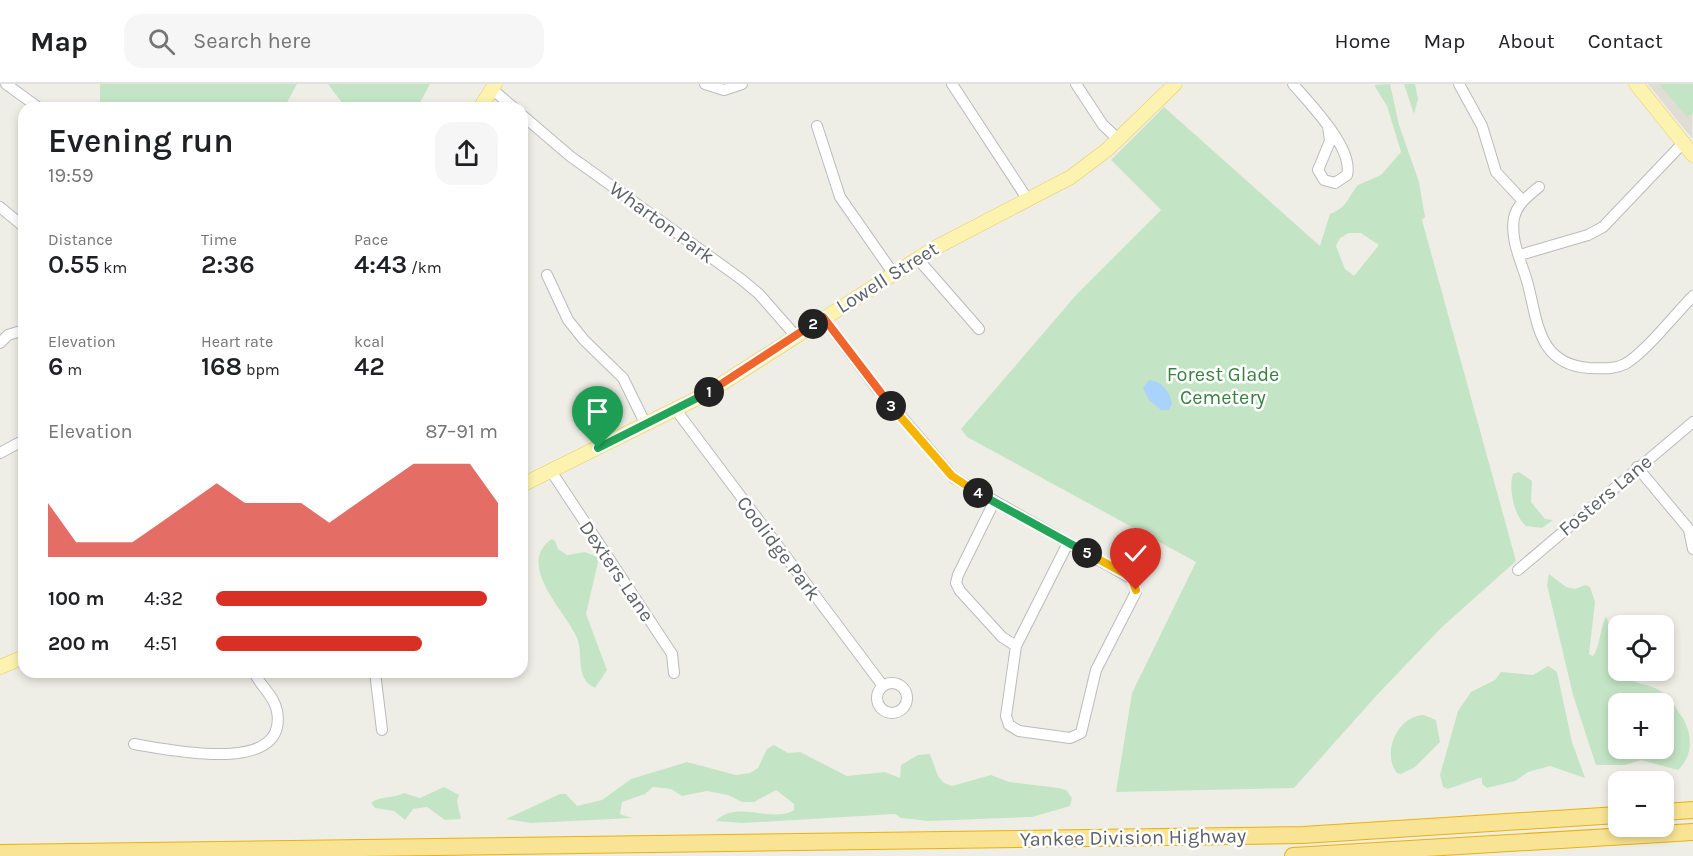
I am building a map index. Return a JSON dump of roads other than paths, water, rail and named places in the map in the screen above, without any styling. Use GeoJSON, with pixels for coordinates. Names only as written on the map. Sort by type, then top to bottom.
{"type":"FeatureCollection","features":[{"type":"Feature","properties":{"kind":"highway"},"geometry":{"type":"LineString","coordinates":[[1674,811],[1693,810]]}},
{"type":"Feature","properties":{"kind":"highway","name":"Yankee Division Highway"},"geometry":{"type":"LineString","coordinates":[[0,853],[1303,835],[1608,816]]}},
{"type":"Feature","properties":{"kind":"highway"},"geometry":{"type":"LineString","coordinates":[[1293,856],[1693,832]]}},
{"type":"Feature","properties":{"kind":"main road","name":"Lowell Street"},"geometry":{"type":"LineString","coordinates":[[528,482],[676,410],[721,385],[917,258],[1083,169],[1175,84]]}},
{"type":"Feature","properties":{"kind":"main road"},"geometry":{"type":"LineString","coordinates":[[1636,84],[1693,155]]}},
{"type":"Feature","properties":{"kind":"main road"},"geometry":{"type":"LineString","coordinates":[[484,102],[493,86]]}},
{"type":"Feature","properties":{"kind":"main road"},"geometry":{"type":"LineString","coordinates":[[0,667],[18,660]]}},
{"type":"Feature","properties":{"kind":"street"},"geometry":{"type":"LineString","coordinates":[[6,84],[31,102]]}},
{"type":"Feature","properties":{"kind":"street"},"geometry":{"type":"LineString","coordinates":[[705,84],[724,90],[742,84]]}},
{"type":"Feature","properties":{"kind":"street"},"geometry":{"type":"LineString","coordinates":[[952,84],[1028,200]]}},
{"type":"Feature","properties":{"kind":"street"},"geometry":{"type":"LineString","coordinates":[[1076,84],[1102,123],[1118,139]]}},
{"type":"Feature","properties":{"kind":"street"},"geometry":{"type":"LineString","coordinates":[[1293,84],[1328,126],[1348,166],[1345,177],[1332,183],[1322,178],[1318,170],[1330,141],[1328,126]]}},
{"type":"Feature","properties":{"kind":"street"},"geometry":{"type":"LineString","coordinates":[[1459,84],[1482,126],[1496,172],[1523,201]]}},
{"type":"Feature","properties":{"kind":"street"},"geometry":{"type":"LineString","coordinates":[[493,86],[508,102]]}},
{"type":"Feature","properties":{"kind":"street","name":"Wharton Park"},"geometry":{"type":"LineString","coordinates":[[528,120],[570,156],[741,279],[765,300],[795,335]]}},
{"type":"Feature","properties":{"kind":"street"},"geometry":{"type":"LineString","coordinates":[[817,126],[840,197],[893,273]]}},
{"type":"Feature","properties":{"kind":"street"},"geometry":{"type":"LineString","coordinates":[[1520,255],[1588,235],[1603,227],[1683,142]]}},
{"type":"Feature","properties":{"kind":"street"},"geometry":{"type":"LineString","coordinates":[[1539,187],[1523,201],[1514,217],[1513,229],[1545,345],[1556,358],[1571,366],[1608,369],[1627,363],[1693,296]]}},
{"type":"Feature","properties":{"kind":"street"},"geometry":{"type":"LineString","coordinates":[[0,207],[18,222]]}},
{"type":"Feature","properties":{"kind":"street"},"geometry":{"type":"LineString","coordinates":[[917,258],[979,329]]}},
{"type":"Feature","properties":{"kind":"street"},"geometry":{"type":"LineString","coordinates":[[547,275],[568,320],[584,340],[619,374],[646,425]]}},
{"type":"Feature","properties":{"kind":"street"},"geometry":{"type":"LineString","coordinates":[[823,317],[875,386],[952,476],[994,502],[1130,576],[1136,584],[1135,594],[1096,670],[1084,727],[1079,735],[1071,738],[1019,731],[1009,725],[1006,716],[1016,646],[1068,543]]}},
{"type":"Feature","properties":{"kind":"street"},"geometry":{"type":"LineString","coordinates":[[0,343],[10,334],[18,332]]}},
{"type":"Feature","properties":{"kind":"street","name":"Coolidge Park"},"geometry":{"type":"LineString","coordinates":[[676,410],[883,686]]}},
{"type":"Feature","properties":{"kind":"street","name":"Fosters Lane"},"geometry":{"type":"LineString","coordinates":[[1518,570],[1637,467],[1693,422]]}},
{"type":"Feature","properties":{"kind":"street"},"geometry":{"type":"LineString","coordinates":[[0,453],[18,443]]}},
{"type":"Feature","properties":{"kind":"street"},"geometry":{"type":"LineString","coordinates":[[1637,467],[1691,532],[1693,549]]}},
{"type":"Feature","properties":{"kind":"street","name":"Dexters Lane"},"geometry":{"type":"LineString","coordinates":[[550,471],[671,652],[674,673]]}},
{"type":"Feature","properties":{"kind":"street"},"geometry":{"type":"LineString","coordinates":[[994,502],[956,583],[960,591],[1002,637],[1016,646]]}},
{"type":"Feature","properties":{"kind":"street"},"geometry":{"type":"LineString","coordinates":[[134,744],[213,755],[241,754],[258,748],[272,734],[278,714],[273,698],[258,678]]}},
{"type":"Feature","properties":{"kind":"street"},"geometry":{"type":"LineString","coordinates":[[376,678],[382,730]]}},
{"type":"Feature","properties":{"kind":"water"},"geometry":{"type":"Polygon","coordinates":[[[1149,380],[1157,382],[1167,391],[1172,404],[1169,410],[1161,410],[1149,400],[1143,388],[1149,380]]]}},
{"type":"Feature","properties":{"kind":"park label","name":"Forest Glade Cemetery"},"geometry":{"type":"Point","coordinates":[1223,386]}}]}
